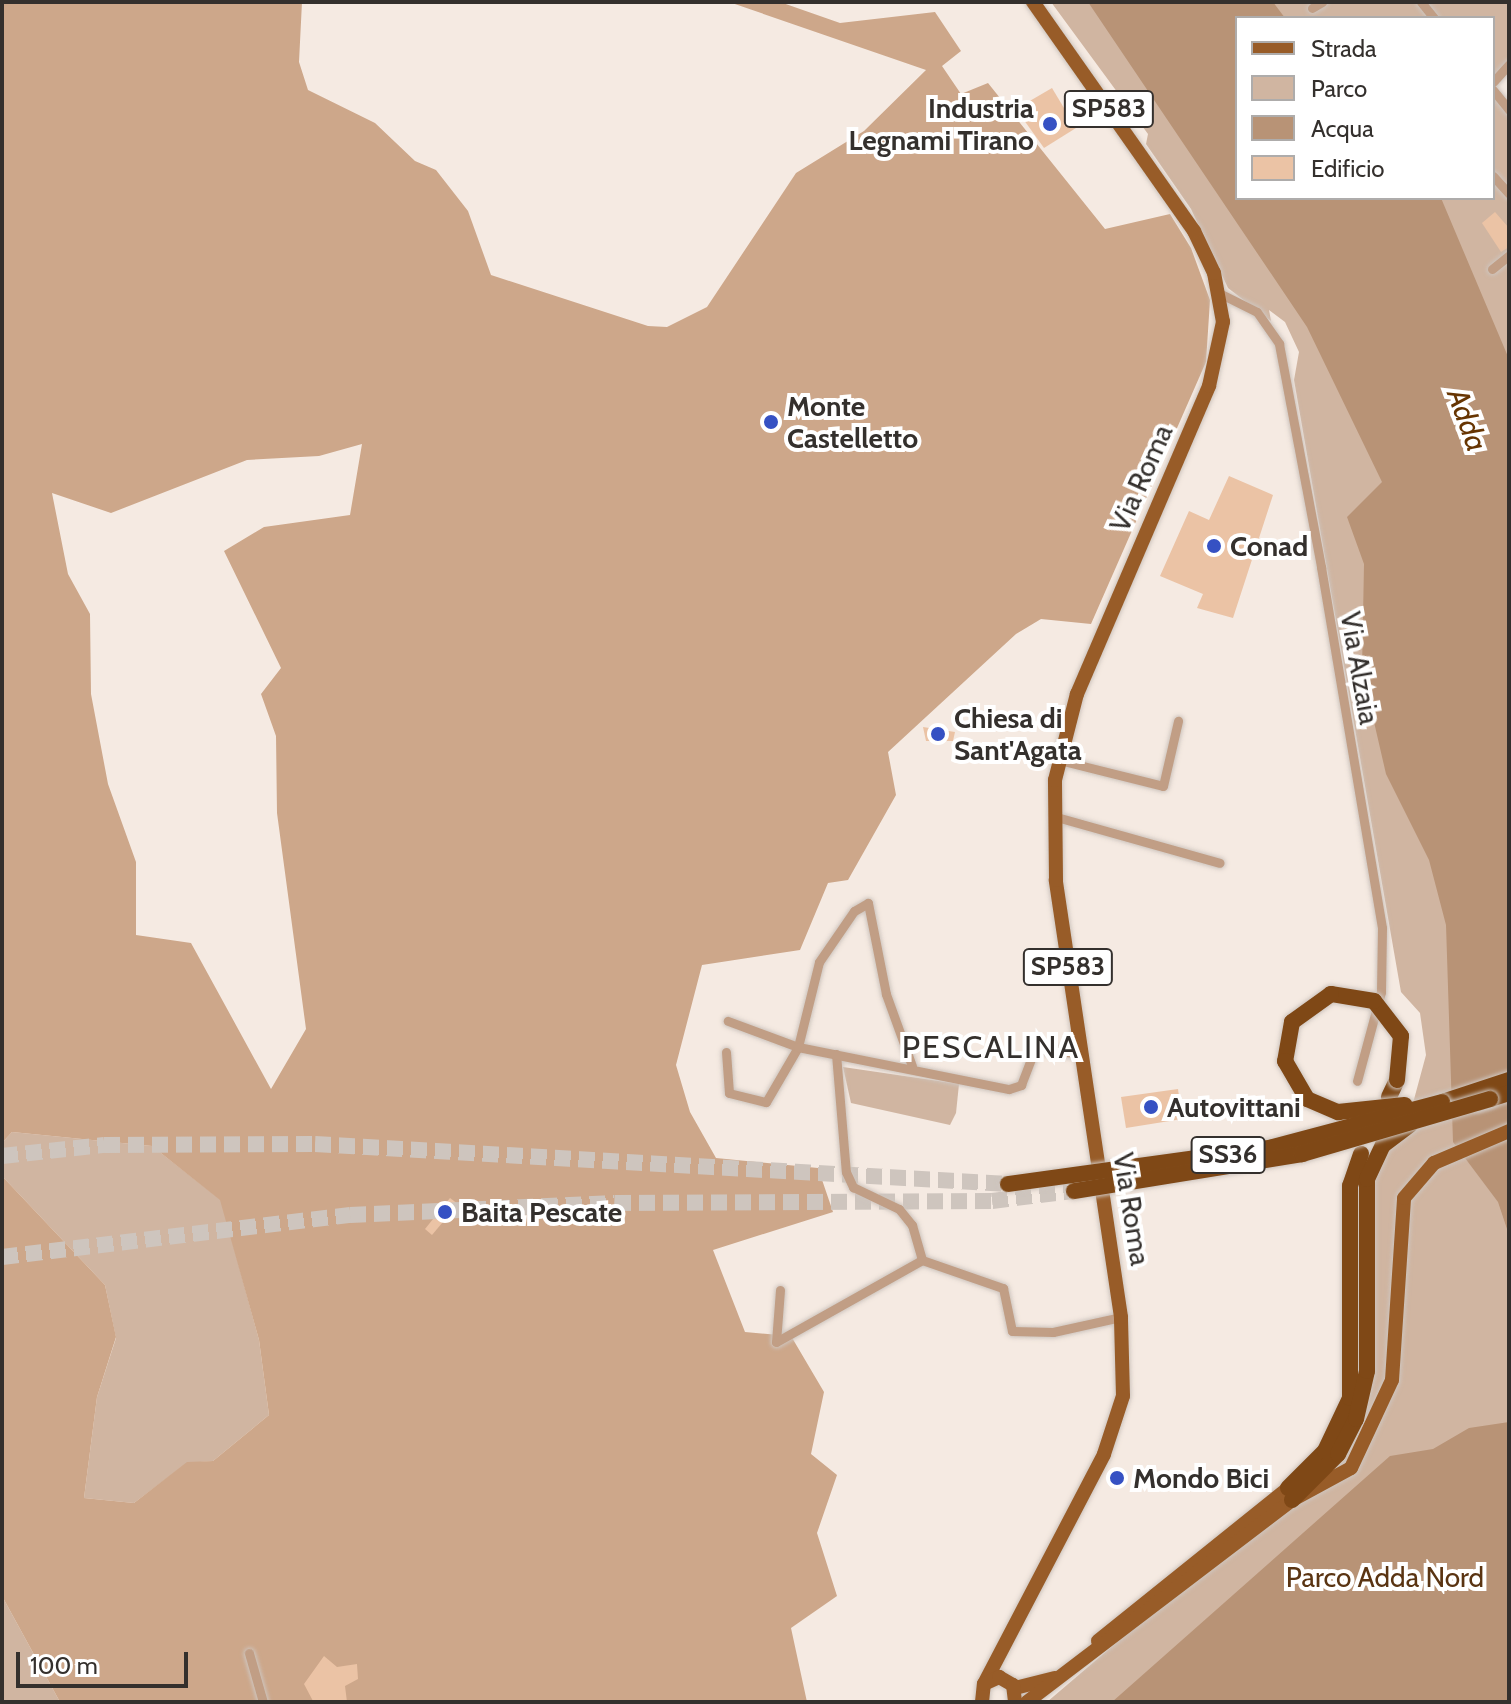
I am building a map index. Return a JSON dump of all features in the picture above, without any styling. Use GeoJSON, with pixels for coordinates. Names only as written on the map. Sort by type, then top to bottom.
{"type":"FeatureCollection","features":[{"type":"Feature","properties":{"kind":"highway"},"geometry":{"type":"LineString","coordinates":[[1389,1097],[1397,1080],[1401,1036],[1374,1001],[1331,994],[1292,1022],[1286,1069],[1313,1103],[1342,1112],[1442,1102]]}},
{"type":"Feature","properties":{"kind":"highway","name":"SS36"},"geometry":{"type":"LineString","coordinates":[[1008,1184],[1273,1147],[1442,1102],[1509,1080]]}},
{"type":"Feature","properties":{"kind":"highway","name":"SS36"},"geometry":{"type":"LineString","coordinates":[[1074,1191],[1302,1154],[1509,1093]]}},
{"type":"Feature","properties":{"kind":"highway"},"geometry":{"type":"LineString","coordinates":[[1290,1494],[1338,1454],[1360,1405],[1367,1371],[1366,1193],[1371,1165],[1393,1136],[1490,1099]]}},
{"type":"Feature","properties":{"kind":"highway"},"geometry":{"type":"LineString","coordinates":[[1290,1494],[1325,1451],[1350,1398],[1350,1186],[1361,1154]]}},
{"type":"Feature","properties":{"kind":"main road","name":"Via Roma"},"geometry":{"type":"LineString","coordinates":[[981,1695],[1003,1641],[1113,1436],[1124,1388],[1121,1317],[1082,1054],[1053,816],[1059,760],[1087,667],[1212,379],[1222,337],[1219,293],[1184,216],[1033,2]]}},
{"type":"Feature","properties":{"kind":"main road"},"geometry":{"type":"LineString","coordinates":[[981,1695],[1051,1681],[1290,1494],[1351,1468],[1387,1397],[1398,1225],[1404,1198],[1422,1171],[1509,1131]]}},
{"type":"Feature","properties":{"kind":"main road"},"geometry":{"type":"LineString","coordinates":[[1027,1702],[1081,1667],[1290,1494]]}},
{"type":"Feature","properties":{"kind":"main road"},"geometry":{"type":"LineString","coordinates":[[1003,1641],[1013,1690]]}},
{"type":"Feature","properties":{"kind":"main road"},"geometry":{"type":"LineString","coordinates":[[1038,1702],[1050,1689]]}},
{"type":"Feature","properties":{"kind":"street"},"geometry":{"type":"LineString","coordinates":[[1312,8],[1322,2]]}},
{"type":"Feature","properties":{"kind":"street"},"geometry":{"type":"LineString","coordinates":[[1495,80],[1509,64]]}},
{"type":"Feature","properties":{"kind":"street"},"geometry":{"type":"LineString","coordinates":[[1495,92],[1509,110]]}},
{"type":"Feature","properties":{"kind":"street"},"geometry":{"type":"LineString","coordinates":[[1495,178],[1509,194]]}},
{"type":"Feature","properties":{"kind":"street"},"geometry":{"type":"LineString","coordinates":[[1492,269],[1509,255]]}},
{"type":"Feature","properties":{"kind":"street","name":"Via Alzaia"},"geometry":{"type":"LineString","coordinates":[[1219,293],[1257,312],[1279,344],[1382,928],[1381,992],[1357,1081]]}},
{"type":"Feature","properties":{"kind":"street"},"geometry":{"type":"LineString","coordinates":[[1059,760],[1163,786],[1178,721]]}},
{"type":"Feature","properties":{"kind":"street"},"geometry":{"type":"LineString","coordinates":[[1053,816],[1220,863]]}},
{"type":"Feature","properties":{"kind":"street"},"geometry":{"type":"LineString","coordinates":[[726,1052],[729,1093],[766,1102],[798,1047],[819,962],[854,911],[868,903],[886,994],[912,1066]]}},
{"type":"Feature","properties":{"kind":"street"},"geometry":{"type":"LineString","coordinates":[[728,1021],[798,1047],[912,1066],[1009,1089],[1021,1085],[1035,1048],[1082,1054]]}},
{"type":"Feature","properties":{"kind":"street"},"geometry":{"type":"LineString","coordinates":[[836,1054],[849,1180],[899,1209],[912,1225],[922,1260]]}},
{"type":"Feature","properties":{"kind":"street"},"geometry":{"type":"LineString","coordinates":[[780,1290],[776,1342],[922,1260],[1003,1288],[1012,1331],[1053,1332],[1121,1317]]}},
{"type":"Feature","properties":{"kind":"street"},"geometry":{"type":"LineString","coordinates":[[249,1653],[263,1702]]}},
{"type":"Feature","properties":{"kind":"green space","name":"Parco Adda Nord"},"geometry":{"type":"Polygon","coordinates":[[[1051,2],[1509,2],[1509,66],[1495,83],[1495,16],[1235,16],[1235,200],[1495,200],[1495,89],[1509,105],[1509,1702],[1047,1702],[1327,1463],[1372,1377],[1374,1182],[1382,1157],[1406,1129],[1426,1055],[1420,1013],[1401,992],[1294,380],[1299,352],[1285,322],[1269,310],[1271,321],[1228,288],[1191,209],[1146,144],[1148,134],[1051,2]]]}},
{"type":"Feature","properties":{"kind":"green space"},"geometry":{"type":"Polygon","coordinates":[[[843,1067],[959,1084],[956,1113],[950,1125],[851,1103],[843,1067]]]}},
{"type":"Feature","properties":{"kind":"green space"},"geometry":{"type":"Polygon","coordinates":[[[12,1132],[152,1146],[221,1200],[259,1340],[269,1415],[213,1461],[187,1463],[134,1503],[84,1498],[97,1397],[116,1338],[105,1285],[2,1176],[2,1143],[12,1132]]]}},
{"type":"Feature","properties":{"kind":"green space"},"geometry":{"type":"Polygon","coordinates":[[[2,1596],[60,1702],[2,1702],[2,1596]]]}},
{"type":"Feature","properties":{"kind":"shaded area"},"geometry":{"type":"Polygon","coordinates":[[[2,2],[302,2],[299,62],[308,90],[375,123],[415,161],[436,170],[468,211],[491,275],[648,326],[667,327],[707,307],[796,173],[864,131],[926,70],[729,2],[780,2],[840,23],[935,12],[961,51],[942,66],[961,94],[988,83],[1105,229],[1170,214],[1191,248],[1210,300],[1206,362],[1091,624],[1041,619],[1016,634],[888,752],[896,795],[848,880],[828,883],[800,950],[702,965],[676,1065],[690,1112],[716,1158],[818,1168],[833,1212],[713,1250],[745,1332],[791,1336],[824,1392],[811,1454],[837,1475],[817,1533],[837,1596],[791,1628],[807,1702],[60,1702],[2,1596],[2,1176],[105,1285],[116,1337],[97,1397],[84,1498],[134,1503],[187,1462],[213,1461],[269,1415],[259,1340],[220,1200],[152,1146],[12,1132],[2,1143],[2,2]],[[362,444],[319,456],[247,460],[111,513],[52,493],[68,574],[90,614],[91,694],[108,784],[136,862],[136,935],[191,943],[271,1089],[306,1029],[277,813],[276,736],[261,694],[281,668],[224,551],[264,527],[350,515],[362,444]]]}},
{"type":"Feature","properties":{"kind":"water","name":"Adda"},"geometry":{"type":"Polygon","coordinates":[[[1088,2],[1273,2],[1284,16],[1235,16],[1235,200],[1442,200],[1509,359],[1509,1235],[1498,1202],[1453,1142],[1446,925],[1429,860],[1386,774],[1362,670],[1364,564],[1347,517],[1382,482],[1307,327],[1088,2]]]}},
{"type":"Feature","properties":{"kind":"water"},"geometry":{"type":"Polygon","coordinates":[[[1509,1422],[1509,1702],[1112,1702],[1390,1456],[1433,1449],[1469,1428],[1509,1422]]]}},
{"type":"Feature","properties":{"kind":"building","name":"Industria Legnami Tirano"},"geometry":{"type":"Polygon","coordinates":[[[1052,88],[1076,128],[1044,148],[1016,109],[1052,88]]]}},
{"type":"Feature","properties":{"kind":"building"},"geometry":{"type":"Polygon","coordinates":[[[1495,212],[1509,228],[1509,247],[1501,252],[1482,223],[1495,212]]]}},
{"type":"Feature","properties":{"kind":"building","name":"Conad"},"geometry":{"type":"Polygon","coordinates":[[[1229,476],[1273,495],[1233,618],[1197,608],[1203,594],[1160,576],[1189,511],[1209,520],[1229,476]]]}},
{"type":"Feature","properties":{"kind":"building","name":"Chiesa di Sant'Agata"},"geometry":{"type":"Polygon","coordinates":[[[923,727],[955,732],[953,741],[926,741],[923,727]]]}},
{"type":"Feature","properties":{"kind":"building","name":"Autovittani"},"geometry":{"type":"Polygon","coordinates":[[[1178,1089],[1182,1119],[1126,1128],[1121,1097],[1178,1089]]]}},
{"type":"Feature","properties":{"kind":"building","name":"Baita Pescate"},"geometry":{"type":"Polygon","coordinates":[[[450,1198],[458,1204],[432,1235],[425,1229],[450,1198]]]}},
{"type":"Feature","properties":{"kind":"building"},"geometry":{"type":"Polygon","coordinates":[[[324,1656],[337,1667],[357,1664],[358,1679],[345,1686],[347,1702],[313,1701],[304,1684],[324,1656]]]}},
{"type":"Feature","properties":{"kind":"tunnel"},"geometry":{"type":"LineString","coordinates":[[2,1156],[104,1145],[315,1144],[1008,1184]]}},
{"type":"Feature","properties":{"kind":"tunnel"},"geometry":{"type":"LineString","coordinates":[[2,1257],[350,1215],[615,1203],[992,1201],[1074,1191]]}},
{"type":"Feature","properties":{"kind":"place","name":"Industria Legnami Tirano"},"geometry":{"type":"Point","coordinates":[1050,124]}},
{"type":"Feature","properties":{"kind":"place","name":"Monte Castelletto"},"geometry":{"type":"Point","coordinates":[771,422]}},
{"type":"Feature","properties":{"kind":"place","name":"Conad"},"geometry":{"type":"Point","coordinates":[1214,546]}},
{"type":"Feature","properties":{"kind":"place","name":"Chiesa di Sant'Agata"},"geometry":{"type":"Point","coordinates":[938,734]}},
{"type":"Feature","properties":{"kind":"place","name":"Autovittani"},"geometry":{"type":"Point","coordinates":[1151,1107]}},
{"type":"Feature","properties":{"kind":"place","name":"Baita Pescate"},"geometry":{"type":"Point","coordinates":[445,1212]}},
{"type":"Feature","properties":{"kind":"place","name":"Mondo Bici"},"geometry":{"type":"Point","coordinates":[1117,1478]}},
{"type":"Feature","properties":{"kind":"district","name":"PESCALINA"},"geometry":{"type":"Point","coordinates":[991,1047]}}]}
